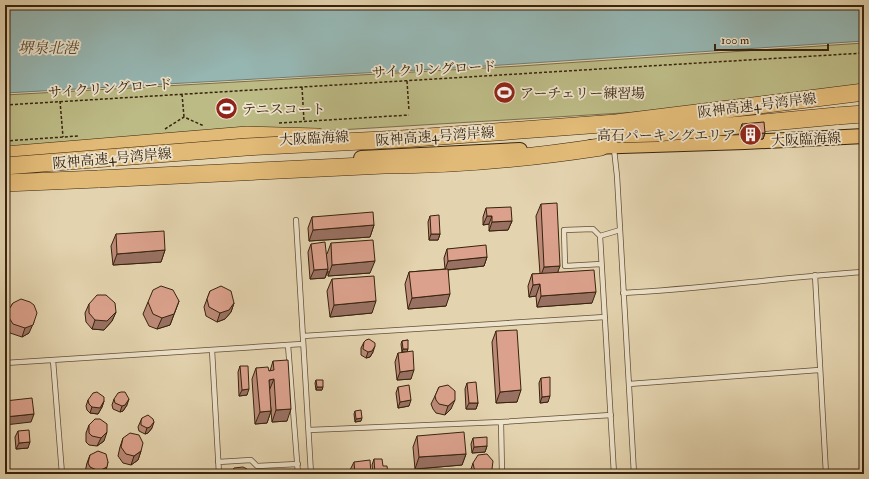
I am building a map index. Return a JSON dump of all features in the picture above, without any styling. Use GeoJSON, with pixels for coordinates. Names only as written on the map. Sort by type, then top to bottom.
{"type":"FeatureCollection","features":[{"type":"Feature","properties":{"kind":"highway","name":"阪神高速4号湾岸線"},"geometry":{"type":"LineString","coordinates":[[5,166],[246,147],[401,139],[616,123],[864,92]]}},
{"type":"Feature","properties":{"kind":"highway","name":"阪神高速4号湾岸線"},"geometry":{"type":"LineString","coordinates":[[5,177],[248,158],[528,141],[611,143],[864,103]]}},
{"type":"Feature","properties":{"kind":"highway"},"geometry":{"type":"LineString","coordinates":[[5,183],[471,161],[558,154],[654,133],[800,118],[864,114]]}},
{"type":"Feature","properties":{"kind":"highway"},"geometry":{"type":"LineString","coordinates":[[5,155],[247,134],[322,137]]}},
{"type":"Feature","properties":{"kind":"main road","name":"大阪臨海線"},"geometry":{"type":"LineString","coordinates":[[5,160],[322,137],[611,127],[864,110]]}},
{"type":"Feature","properties":{"kind":"main road","name":"大阪臨海線"},"geometry":{"type":"LineString","coordinates":[[5,183],[106,174],[611,143],[864,136]]}},
{"type":"Feature","properties":{"kind":"lane"},"geometry":{"type":"LineString","coordinates":[[611,143],[620,230],[634,474]]}},
{"type":"Feature","properties":{"kind":"lane"},"geometry":{"type":"LineString","coordinates":[[296,220],[303,336],[302,344],[311,474]]}},
{"type":"Feature","properties":{"kind":"lane"},"geometry":{"type":"LineString","coordinates":[[601,264],[565,266],[564,230],[593,229],[600,236],[614,474]]}},
{"type":"Feature","properties":{"kind":"lane"},"geometry":{"type":"LineString","coordinates":[[600,236],[620,230]]}},
{"type":"Feature","properties":{"kind":"lane"},"geometry":{"type":"LineString","coordinates":[[623,293],[676,290],[815,275],[864,272]]}},
{"type":"Feature","properties":{"kind":"lane"},"geometry":{"type":"LineString","coordinates":[[815,275],[819,370],[826,474]]}},
{"type":"Feature","properties":{"kind":"lane"},"geometry":{"type":"LineString","coordinates":[[303,336],[605,317]]}},
{"type":"Feature","properties":{"kind":"lane"},"geometry":{"type":"LineString","coordinates":[[5,363],[302,344]]}},
{"type":"Feature","properties":{"kind":"lane"},"geometry":{"type":"LineString","coordinates":[[288,345],[298,474]]}},
{"type":"Feature","properties":{"kind":"lane"},"geometry":{"type":"LineString","coordinates":[[212,350],[218,474]]}},
{"type":"Feature","properties":{"kind":"lane"},"geometry":{"type":"LineString","coordinates":[[53,360],[62,474]]}},
{"type":"Feature","properties":{"kind":"lane"},"geometry":{"type":"LineString","coordinates":[[629,384],[819,370]]}},
{"type":"Feature","properties":{"kind":"lane"},"geometry":{"type":"LineString","coordinates":[[309,430],[500,422],[611,415]]}},
{"type":"Feature","properties":{"kind":"lane"},"geometry":{"type":"LineString","coordinates":[[500,422],[502,474]]}},
{"type":"Feature","properties":{"kind":"lane"},"geometry":{"type":"LineString","coordinates":[[218,462],[251,460],[257,466],[298,464]]}},
{"type":"Feature","properties":{"kind":"path","name":"サイクリングロード"},"geometry":{"type":"LineString","coordinates":[[5,105],[864,53]]}},
{"type":"Feature","properties":{"kind":"path"},"geometry":{"type":"LineString","coordinates":[[407,80],[409,111]]}},
{"type":"Feature","properties":{"kind":"path"},"geometry":{"type":"LineString","coordinates":[[302,87],[304,121]]}},
{"type":"Feature","properties":{"kind":"path"},"geometry":{"type":"LineString","coordinates":[[182,94],[184,117]]}},
{"type":"Feature","properties":{"kind":"path"},"geometry":{"type":"LineString","coordinates":[[60,101],[63,137]]}},
{"type":"Feature","properties":{"kind":"shaded area"},"geometry":{"type":"Polygon","coordinates":[[[864,43],[864,85],[639,112],[5,150],[5,95],[520,66],[864,43]]]}},
{"type":"Feature","properties":{"kind":"water","name":"堺泉北港"},"geometry":{"type":"Polygon","coordinates":[[[5,5],[864,5],[864,41],[471,67],[5,93],[5,5]]]}},
{"type":"Feature","properties":{"kind":"building"},"geometry":{"type":"Polygon","coordinates":[[[764,122],[765,133],[743,134],[742,124],[764,122]]]}},
{"type":"Feature","properties":{"kind":"building"},"geometry":{"type":"Polygon","coordinates":[[[557,203],[560,266],[544,267],[541,204],[557,203]]]}},
{"type":"Feature","properties":{"kind":"building"},"geometry":{"type":"Polygon","coordinates":[[[511,207],[512,221],[492,222],[492,216],[487,216],[486,208],[511,207]]]}},
{"type":"Feature","properties":{"kind":"building"},"geometry":{"type":"Polygon","coordinates":[[[373,212],[374,225],[313,230],[312,217],[373,212]]]}},
{"type":"Feature","properties":{"kind":"building"},"geometry":{"type":"Polygon","coordinates":[[[439,215],[440,234],[431,234],[430,216],[439,215]]]}},
{"type":"Feature","properties":{"kind":"building"},"geometry":{"type":"Polygon","coordinates":[[[164,231],[165,250],[117,254],[116,234],[164,231]]]}},
{"type":"Feature","properties":{"kind":"building"},"geometry":{"type":"Polygon","coordinates":[[[373,240],[375,261],[332,265],[331,243],[373,240]]]}},
{"type":"Feature","properties":{"kind":"building"},"geometry":{"type":"Polygon","coordinates":[[[325,242],[328,269],[314,270],[311,244],[325,242]]]}},
{"type":"Feature","properties":{"kind":"building"},"geometry":{"type":"Polygon","coordinates":[[[486,245],[487,257],[448,261],[447,249],[486,245]]]}},
{"type":"Feature","properties":{"kind":"building"},"geometry":{"type":"Polygon","coordinates":[[[448,269],[450,294],[412,298],[409,272],[448,269]]]}},
{"type":"Feature","properties":{"kind":"building"},"geometry":{"type":"Polygon","coordinates":[[[594,270],[596,292],[541,296],[540,284],[533,285],[532,274],[594,270]]]}},
{"type":"Feature","properties":{"kind":"building"},"geometry":{"type":"Polygon","coordinates":[[[374,276],[376,301],[334,305],[332,279],[374,276]]]}},
{"type":"Feature","properties":{"kind":"building"},"geometry":{"type":"Polygon","coordinates":[[[161,286],[173,290],[179,301],[174,314],[162,318],[153,314],[148,302],[153,290],[161,286]]]}},
{"type":"Feature","properties":{"kind":"building"},"geometry":{"type":"Polygon","coordinates":[[[221,286],[231,291],[234,303],[229,310],[220,313],[209,307],[207,299],[210,291],[221,286]]]}},
{"type":"Feature","properties":{"kind":"building"},"geometry":{"type":"Polygon","coordinates":[[[97,295],[106,295],[115,303],[116,312],[107,321],[95,320],[89,313],[89,304],[97,295]]]}},
{"type":"Feature","properties":{"kind":"building"},"geometry":{"type":"Polygon","coordinates":[[[21,299],[34,305],[37,313],[33,325],[25,328],[13,324],[8,316],[8,311],[13,303],[21,299]]]}},
{"type":"Feature","properties":{"kind":"building"},"geometry":{"type":"Polygon","coordinates":[[[517,330],[521,390],[500,392],[496,331],[517,330]]]}},
{"type":"Feature","properties":{"kind":"building"},"geometry":{"type":"Polygon","coordinates":[[[369,339],[375,343],[375,346],[372,351],[368,352],[363,349],[364,342],[369,339]]]}},
{"type":"Feature","properties":{"kind":"building"},"geometry":{"type":"Polygon","coordinates":[[[408,340],[408,349],[403,349],[402,341],[408,340]]]}},
{"type":"Feature","properties":{"kind":"building"},"geometry":{"type":"Polygon","coordinates":[[[413,351],[414,370],[400,372],[398,353],[413,351]]]}},
{"type":"Feature","properties":{"kind":"building"},"geometry":{"type":"Polygon","coordinates":[[[288,360],[291,409],[276,410],[274,379],[269,380],[271,411],[260,412],[256,368],[268,367],[269,371],[274,370],[273,361],[288,360]]]}},
{"type":"Feature","properties":{"kind":"building"},"geometry":{"type":"Polygon","coordinates":[[[240,366],[248,366],[249,389],[242,390],[240,366]]]}},
{"type":"Feature","properties":{"kind":"building"},"geometry":{"type":"Polygon","coordinates":[[[550,377],[550,396],[542,397],[541,378],[550,377]]]}},
{"type":"Feature","properties":{"kind":"building"},"geometry":{"type":"Polygon","coordinates":[[[316,380],[323,380],[323,387],[317,387],[316,380]]]}},
{"type":"Feature","properties":{"kind":"building"},"geometry":{"type":"Polygon","coordinates":[[[476,382],[478,403],[469,403],[467,383],[476,382]]]}},
{"type":"Feature","properties":{"kind":"building"},"geometry":{"type":"Polygon","coordinates":[[[409,385],[411,400],[400,402],[398,387],[409,385]]]}},
{"type":"Feature","properties":{"kind":"building"},"geometry":{"type":"Polygon","coordinates":[[[448,385],[455,391],[455,400],[448,406],[439,404],[435,396],[439,387],[448,385]]]}},
{"type":"Feature","properties":{"kind":"building"},"geometry":{"type":"Polygon","coordinates":[[[97,392],[104,397],[104,401],[100,408],[92,407],[88,400],[93,393],[97,392]]]}},
{"type":"Feature","properties":{"kind":"building"},"geometry":{"type":"Polygon","coordinates":[[[125,392],[129,399],[125,405],[122,406],[115,403],[114,399],[118,393],[125,392]]]}},
{"type":"Feature","properties":{"kind":"building"},"geometry":{"type":"Polygon","coordinates":[[[32,398],[34,414],[5,417],[5,401],[32,398]]]}},
{"type":"Feature","properties":{"kind":"building"},"geometry":{"type":"Polygon","coordinates":[[[361,410],[362,418],[356,419],[355,411],[361,410]]]}},
{"type":"Feature","properties":{"kind":"building"},"geometry":{"type":"Polygon","coordinates":[[[148,415],[154,422],[147,428],[141,425],[141,421],[142,418],[148,415]]]}},
{"type":"Feature","properties":{"kind":"building"},"geometry":{"type":"Polygon","coordinates":[[[95,419],[100,419],[107,424],[107,432],[101,438],[92,436],[89,433],[89,425],[95,419]]]}},
{"type":"Feature","properties":{"kind":"building"},"geometry":{"type":"Polygon","coordinates":[[[29,430],[30,442],[19,443],[18,431],[29,430]]]}},
{"type":"Feature","properties":{"kind":"building"},"geometry":{"type":"Polygon","coordinates":[[[464,432],[466,454],[419,457],[417,436],[464,432]]]}},
{"type":"Feature","properties":{"kind":"building"},"geometry":{"type":"Polygon","coordinates":[[[130,433],[139,435],[143,443],[141,451],[134,456],[126,454],[121,447],[123,438],[130,433]]]}},
{"type":"Feature","properties":{"kind":"building"},"geometry":{"type":"Polygon","coordinates":[[[487,437],[487,446],[474,447],[473,438],[487,437]]]}},
{"type":"Feature","properties":{"kind":"building"},"geometry":{"type":"Polygon","coordinates":[[[98,451],[106,454],[108,462],[107,467],[99,471],[90,467],[88,463],[90,455],[98,451]]]}},
{"type":"Feature","properties":{"kind":"building"},"geometry":{"type":"Polygon","coordinates":[[[487,454],[493,461],[492,469],[485,474],[477,472],[473,463],[478,455],[487,454]]]}},
{"type":"Feature","properties":{"kind":"building"},"geometry":{"type":"Polygon","coordinates":[[[374,459],[382,459],[383,466],[387,466],[388,474],[375,474],[374,459]]]}},
{"type":"Feature","properties":{"kind":"building"},"geometry":{"type":"Polygon","coordinates":[[[370,460],[371,474],[355,474],[354,462],[370,460]]]}},
{"type":"Feature","properties":{"kind":"building"},"geometry":{"type":"Polygon","coordinates":[[[243,467],[247,469],[247,474],[232,474],[234,468],[243,467]]]}},
{"type":"Feature","properties":{"kind":"place","name":"アーチェリー練習場"},"geometry":{"type":"Point","coordinates":[505,93]}},
{"type":"Feature","properties":{"kind":"place","name":"テニスコート"},"geometry":{"type":"Point","coordinates":[227,109]}},
{"type":"Feature","properties":{"kind":"place","name":"高石パーキングエリア"},"geometry":{"type":"Point","coordinates":[751,135]}}]}
